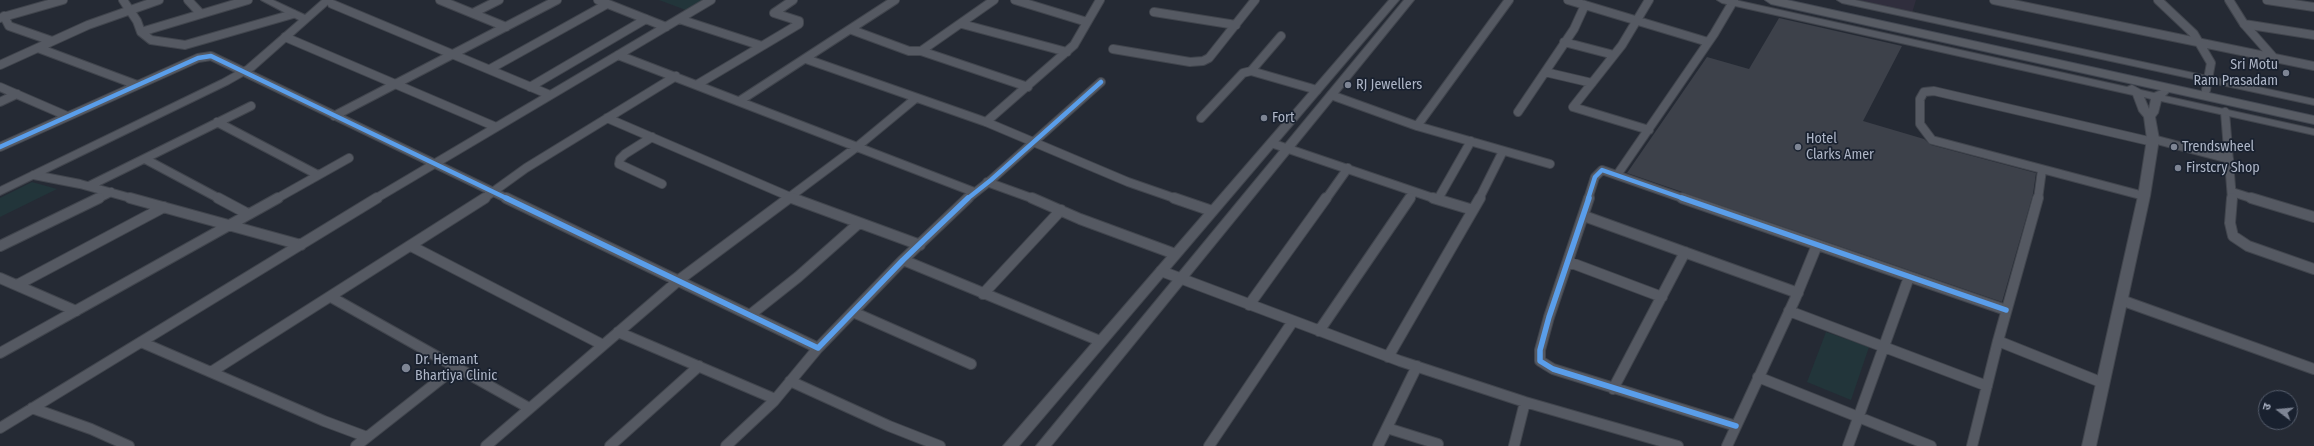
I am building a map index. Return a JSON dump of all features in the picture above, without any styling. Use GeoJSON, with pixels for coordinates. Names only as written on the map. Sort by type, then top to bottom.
{"type":"FeatureCollection","features":[{"type":"Feature","properties":{"kind":"main road"},"geometry":{"type":"LineString","coordinates":[[1771,0],[2168,89],[2314,120]]}},
{"type":"Feature","properties":{"kind":"main road"},"geometry":{"type":"LineString","coordinates":[[1800,0],[2207,85],[2314,113]]}},
{"type":"Feature","properties":{"kind":"street"},"geometry":{"type":"LineString","coordinates":[[52,41],[9,26],[2,17],[63,0]]}},
{"type":"Feature","properties":{"kind":"street"},"geometry":{"type":"LineString","coordinates":[[122,0],[137,22],[141,32],[151,40],[185,45],[211,56],[242,73],[283,89],[334,116],[679,280],[818,348]]}},
{"type":"Feature","properties":{"kind":"street"},"geometry":{"type":"LineString","coordinates":[[0,65],[52,41],[128,10],[159,0]]}},
{"type":"Feature","properties":{"kind":"street"},"geometry":{"type":"LineString","coordinates":[[188,0],[201,14]]}},
{"type":"Feature","properties":{"kind":"street"},"geometry":{"type":"LineString","coordinates":[[141,32],[248,0]]}},
{"type":"Feature","properties":{"kind":"street"},"geometry":{"type":"LineString","coordinates":[[266,0],[305,19]]}},
{"type":"Feature","properties":{"kind":"street"},"geometry":{"type":"LineString","coordinates":[[0,191],[242,73],[263,58],[317,8],[330,2],[343,0]]}},
{"type":"Feature","properties":{"kind":"street"},"geometry":{"type":"LineString","coordinates":[[442,0],[506,27]]}},
{"type":"Feature","properties":{"kind":"street"},"geometry":{"type":"LineString","coordinates":[[473,13],[500,0]]}},
{"type":"Feature","properties":{"kind":"street"},"geometry":{"type":"LineString","coordinates":[[334,116],[557,0]]}},
{"type":"Feature","properties":{"kind":"street"},"geometry":{"type":"LineString","coordinates":[[598,0],[666,27]]}},
{"type":"Feature","properties":{"kind":"street"},"geometry":{"type":"LineString","coordinates":[[0,428],[434,163],[711,0]]}},
{"type":"Feature","properties":{"kind":"street"},"geometry":{"type":"LineString","coordinates":[[698,84],[798,24],[800,21],[774,13],[793,0]]}},
{"type":"Feature","properties":{"kind":"street"},"geometry":{"type":"LineString","coordinates":[[883,0],[894,1]]}},
{"type":"Feature","properties":{"kind":"street"},"geometry":{"type":"LineString","coordinates":[[921,52],[994,0]]}},
{"type":"Feature","properties":{"kind":"street"},"geometry":{"type":"LineString","coordinates":[[1015,0],[1087,22]]}},
{"type":"Feature","properties":{"kind":"street"},"geometry":{"type":"LineString","coordinates":[[986,122],[1074,46],[1100,0]]}},
{"type":"Feature","properties":{"kind":"street"},"geometry":{"type":"LineString","coordinates":[[1113,49],[1190,62],[1204,61],[1209,58],[1255,0]]}},
{"type":"Feature","properties":{"kind":"street"},"geometry":{"type":"LineString","coordinates":[[1010,446],[1394,0]]}},
{"type":"Feature","properties":{"kind":"street"},"geometry":{"type":"LineString","coordinates":[[1042,446],[1410,0]]}},
{"type":"Feature","properties":{"kind":"street"},"geometry":{"type":"LineString","coordinates":[[1417,126],[1509,0]]}},
{"type":"Feature","properties":{"kind":"street"},"geometry":{"type":"LineString","coordinates":[[1568,0],[1708,42]]}},
{"type":"Feature","properties":{"kind":"street"},"geometry":{"type":"LineString","coordinates":[[1649,0],[1638,20],[1614,55],[1573,107],[1649,130]]}},
{"type":"Feature","properties":{"kind":"street"},"geometry":{"type":"LineString","coordinates":[[1842,0],[2207,85],[2314,102]]}},
{"type":"Feature","properties":{"kind":"street"},"geometry":{"type":"LineString","coordinates":[[1994,0],[2314,66]]}},
{"type":"Feature","properties":{"kind":"street"},"geometry":{"type":"LineString","coordinates":[[2158,0],[2194,34],[2199,42],[2211,63],[2207,85]]}},
{"type":"Feature","properties":{"kind":"street"},"geometry":{"type":"LineString","coordinates":[[2229,0],[2244,24],[2274,58]]}},
{"type":"Feature","properties":{"kind":"street"},"geometry":{"type":"LineString","coordinates":[[2267,0],[2314,7]]}},
{"type":"Feature","properties":{"kind":"street"},"geometry":{"type":"LineString","coordinates":[[741,100],[852,30],[894,1]]}},
{"type":"Feature","properties":{"kind":"street"},"geometry":{"type":"LineString","coordinates":[[1617,175],[1708,42],[1730,1],[2314,132]]}},
{"type":"Feature","properties":{"kind":"street"},"geometry":{"type":"LineString","coordinates":[[330,2],[550,95]]}},
{"type":"Feature","properties":{"kind":"street"},"geometry":{"type":"LineString","coordinates":[[490,70],[607,4]]}},
{"type":"Feature","properties":{"kind":"street"},"geometry":{"type":"LineString","coordinates":[[1518,112],[1574,29],[1585,5]]}},
{"type":"Feature","properties":{"kind":"street"},"geometry":{"type":"LineString","coordinates":[[1154,12],[1236,25]]}},
{"type":"Feature","properties":{"kind":"street"},"geometry":{"type":"LineString","coordinates":[[185,45],[293,14]]}},
{"type":"Feature","properties":{"kind":"street"},"geometry":{"type":"LineString","coordinates":[[530,86],[646,19]]}},
{"type":"Feature","properties":{"kind":"street"},"geometry":{"type":"LineString","coordinates":[[679,19],[696,23],[762,46]]}},
{"type":"Feature","properties":{"kind":"street"},"geometry":{"type":"LineString","coordinates":[[962,24],[1067,52]]}},
{"type":"Feature","properties":{"kind":"street"},"geometry":{"type":"LineString","coordinates":[[2244,24],[2314,36]]}},
{"type":"Feature","properties":{"kind":"street"},"geometry":{"type":"LineString","coordinates":[[852,30],[909,51],[921,52],[1028,87]]}},
{"type":"Feature","properties":{"kind":"street"},"geometry":{"type":"LineString","coordinates":[[1251,71],[1281,36]]}},
{"type":"Feature","properties":{"kind":"street"},"geometry":{"type":"LineString","coordinates":[[286,37],[496,127]]}},
{"type":"Feature","properties":{"kind":"street"},"geometry":{"type":"LineString","coordinates":[[1564,42],[1614,55]]}},
{"type":"Feature","properties":{"kind":"street"},"geometry":{"type":"LineString","coordinates":[[38,48],[137,85]]}},
{"type":"Feature","properties":{"kind":"street"},"geometry":{"type":"LineString","coordinates":[[618,55],[741,100],[974,192]]}},
{"type":"Feature","properties":{"kind":"street"},"geometry":{"type":"LineString","coordinates":[[0,148],[67,116],[198,58],[211,56]]}},
{"type":"Feature","properties":{"kind":"street"},"geometry":{"type":"LineString","coordinates":[[806,59],[986,122],[1128,182],[1212,211]]}},
{"type":"Feature","properties":{"kind":"street"},"geometry":{"type":"LineString","coordinates":[[1201,118],[1234,81],[1243,73],[1251,71],[1317,90]]}},
{"type":"Feature","properties":{"kind":"street"},"geometry":{"type":"LineString","coordinates":[[1545,72],[1592,83]]}},
{"type":"Feature","properties":{"kind":"street"},"geometry":{"type":"LineString","coordinates":[[211,372],[411,246],[494,192],[526,168],[676,76]]}},
{"type":"Feature","properties":{"kind":"street"},"geometry":{"type":"LineString","coordinates":[[2089,446],[2144,196],[2153,140],[2149,116],[2144,111],[2137,92],[2120,78]]}},
{"type":"Feature","properties":{"kind":"street"},"geometry":{"type":"LineString","coordinates":[[726,446],[775,399],[818,348],[903,260],[974,192],[988,182],[1101,82]]}},
{"type":"Feature","properties":{"kind":"street"},"geometry":{"type":"LineString","coordinates":[[0,87],[67,116]]}},
{"type":"Feature","properties":{"kind":"street"},"geometry":{"type":"LineString","coordinates":[[2149,116],[2153,113],[2157,96],[2168,89]]}},
{"type":"Feature","properties":{"kind":"street"},"geometry":{"type":"LineString","coordinates":[[2144,196],[1932,140],[1924,132],[1920,124],[1920,99],[1924,92],[1934,91],[2153,140],[2229,159]]}},
{"type":"Feature","properties":{"kind":"street"},"geometry":{"type":"LineString","coordinates":[[0,102],[17,94]]}},
{"type":"Feature","properties":{"kind":"street"},"geometry":{"type":"LineString","coordinates":[[1331,96],[1417,126],[1550,164]]}},
{"type":"Feature","properties":{"kind":"street"},"geometry":{"type":"LineString","coordinates":[[486,446],[679,280],[858,146],[916,98]]}},
{"type":"Feature","properties":{"kind":"street"},"geometry":{"type":"LineString","coordinates":[[89,186],[251,106]]}},
{"type":"Feature","properties":{"kind":"street"},"geometry":{"type":"LineString","coordinates":[[2225,112],[2232,192],[2230,223],[2233,236],[2248,246],[2314,269]]}},
{"type":"Feature","properties":{"kind":"street"},"geometry":{"type":"LineString","coordinates":[[607,118],[790,196],[920,245]]}},
{"type":"Feature","properties":{"kind":"street"},"geometry":{"type":"LineString","coordinates":[[218,122],[318,175]]}},
{"type":"Feature","properties":{"kind":"street"},"geometry":{"type":"LineString","coordinates":[[652,137],[626,154],[620,160],[619,164],[662,184]]}},
{"type":"Feature","properties":{"kind":"street"},"geometry":{"type":"LineString","coordinates":[[1438,199],[1471,141]]}},
{"type":"Feature","properties":{"kind":"street"},"geometry":{"type":"LineString","coordinates":[[1271,143],[1348,168],[1414,192],[1474,210]]}},
{"type":"Feature","properties":{"kind":"street"},"geometry":{"type":"LineString","coordinates":[[1388,357],[1474,210],[1503,151]]}},
{"type":"Feature","properties":{"kind":"street"},"geometry":{"type":"LineString","coordinates":[[0,354],[349,158]]}},
{"type":"Feature","properties":{"kind":"street"},"geometry":{"type":"LineString","coordinates":[[145,159],[248,214]]}},
{"type":"Feature","properties":{"kind":"street"},"geometry":{"type":"LineString","coordinates":[[1250,305],[1348,168]]}},
{"type":"Feature","properties":{"kind":"street"},"geometry":{"type":"LineString","coordinates":[[1736,426],[1613,389],[1553,369],[1540,361],[1540,350],[1584,216],[1595,177],[1602,170],[2006,310]]}},
{"type":"Feature","properties":{"kind":"street"},"geometry":{"type":"LineString","coordinates":[[1972,446],[2006,310],[2029,234],[2040,190],[2042,170]]}},
{"type":"Feature","properties":{"kind":"street"},"geometry":{"type":"LineString","coordinates":[[34,175],[89,186],[301,245]]}},
{"type":"Feature","properties":{"kind":"street"},"geometry":{"type":"LineString","coordinates":[[988,182],[1023,194],[1175,254]]}},
{"type":"Feature","properties":{"kind":"street"},"geometry":{"type":"LineString","coordinates":[[0,246],[111,192]]}},
{"type":"Feature","properties":{"kind":"street"},"geometry":{"type":"LineString","coordinates":[[1319,331],[1414,192]]}},
{"type":"Feature","properties":{"kind":"street"},"geometry":{"type":"LineString","coordinates":[[2232,192],[2314,216]]}},
{"type":"Feature","properties":{"kind":"street"},"geometry":{"type":"LineString","coordinates":[[17,285],[164,207]]}},
{"type":"Feature","properties":{"kind":"street"},"geometry":{"type":"LineString","coordinates":[[983,294],[1061,210]]}},
{"type":"Feature","properties":{"kind":"street"},"geometry":{"type":"LineString","coordinates":[[1584,216],[1798,293]]}},
{"type":"Feature","properties":{"kind":"street"},"geometry":{"type":"LineString","coordinates":[[750,315],[859,223]]}},
{"type":"Feature","properties":{"kind":"street"},"geometry":{"type":"LineString","coordinates":[[1727,446],[1790,311],[1817,245]]}},
{"type":"Feature","properties":{"kind":"street"},"geometry":{"type":"LineString","coordinates":[[411,246],[603,345]]}},
{"type":"Feature","properties":{"kind":"street"},"geometry":{"type":"LineString","coordinates":[[1613,389],[1685,252]]}},
{"type":"Feature","properties":{"kind":"street"},"geometry":{"type":"LineString","coordinates":[[903,260],[1100,341]]}},
{"type":"Feature","properties":{"kind":"street"},"geometry":{"type":"LineString","coordinates":[[1568,262],[1662,297]]}},
{"type":"Feature","properties":{"kind":"street"},"geometry":{"type":"LineString","coordinates":[[1161,271],[1388,357],[1525,402],[1678,446]]}},
{"type":"Feature","properties":{"kind":"street"},"geometry":{"type":"LineString","coordinates":[[1848,446],[1857,417],[1909,277]]}},
{"type":"Feature","properties":{"kind":"street"},"geometry":{"type":"LineString","coordinates":[[0,278],[76,311]]}},
{"type":"Feature","properties":{"kind":"street"},"geometry":{"type":"LineString","coordinates":[[331,297],[455,368],[529,408]]}},
{"type":"Feature","properties":{"kind":"street"},"geometry":{"type":"LineString","coordinates":[[2121,300],[2314,369]]}},
{"type":"Feature","properties":{"kind":"street"},"geometry":{"type":"LineString","coordinates":[[1790,311],[1988,386]]}},
{"type":"Feature","properties":{"kind":"street"},"geometry":{"type":"LineString","coordinates":[[854,312],[971,364]]}},
{"type":"Feature","properties":{"kind":"street"},"geometry":{"type":"LineString","coordinates":[[1208,446],[1293,321]]}},
{"type":"Feature","properties":{"kind":"street"},"geometry":{"type":"LineString","coordinates":[[618,332],[775,399]]}},
{"type":"Feature","properties":{"kind":"street"},"geometry":{"type":"LineString","coordinates":[[1998,340],[2103,383]]}},
{"type":"Feature","properties":{"kind":"street"},"geometry":{"type":"LineString","coordinates":[[142,342],[367,437]]}},
{"type":"Feature","properties":{"kind":"street"},"geometry":{"type":"LineString","coordinates":[[610,446],[699,366]]}},
{"type":"Feature","properties":{"kind":"street"},"geometry":{"type":"LineString","coordinates":[[1378,446],[1417,366]]}},
{"type":"Feature","properties":{"kind":"street"},"geometry":{"type":"LineString","coordinates":[[356,446],[455,368]]}},
{"type":"Feature","properties":{"kind":"street"},"geometry":{"type":"LineString","coordinates":[[1758,377],[1931,446]]}},
{"type":"Feature","properties":{"kind":"street"},"geometry":{"type":"LineString","coordinates":[[790,381],[889,426],[940,446]]}},
{"type":"Feature","properties":{"kind":"street"},"geometry":{"type":"LineString","coordinates":[[1514,446],[1525,402]]}},
{"type":"Feature","properties":{"kind":"street"},"geometry":{"type":"LineString","coordinates":[[32,408],[91,429],[129,446]]}},
{"type":"Feature","properties":{"kind":"street"},"geometry":{"type":"LineString","coordinates":[[1387,428],[1438,444]]}},
{"type":"Feature","properties":{"kind":"shaded area"},"geometry":{"type":"Polygon","coordinates":[[[1859,0],[1916,0],[1912,13],[1859,0]]]}},
{"type":"Feature","properties":{"kind":"green space"},"geometry":{"type":"Polygon","coordinates":[[[659,0],[711,0],[691,12],[659,0]]]}},
{"type":"Feature","properties":{"kind":"green space"},"geometry":{"type":"Polygon","coordinates":[[[32,182],[57,189],[0,217],[0,198],[32,182]]]}},
{"type":"Feature","properties":{"kind":"green space"},"geometry":{"type":"Polygon","coordinates":[[[1826,332],[1869,347],[1851,400],[1807,382],[1826,332]]]}},
{"type":"Feature","properties":{"kind":"building","name":"Hotel Clarks Amer"},"geometry":{"type":"Polygon","coordinates":[[[1779,18],[1902,46],[1863,121],[1924,139],[1931,145],[2036,173],[2033,194],[2002,302],[1627,173],[1707,57],[1749,69],[1779,18]]]}},
{"type":"Feature","properties":{"kind":"cycle path"},"geometry":{"type":"LineString","coordinates":[[0,147],[198,58],[211,56],[818,348],[903,260],[974,192],[991,180],[1101,82]]}},
{"type":"Feature","properties":{"kind":"cycle path"},"geometry":{"type":"LineString","coordinates":[[1736,426],[1553,369],[1540,361],[1540,350],[1549,317],[1574,247],[1595,177],[1602,170],[2006,310]]}},
{"type":"Feature","properties":{"kind":"place","name":"Sri Motu Ram Prasadam"},"geometry":{"type":"Point","coordinates":[2286,73]}},
{"type":"Feature","properties":{"kind":"place","name":"RJ Jewellers"},"geometry":{"type":"Point","coordinates":[1348,85]}},
{"type":"Feature","properties":{"kind":"place","name":"Fort"},"geometry":{"type":"Point","coordinates":[1264,118]}},
{"type":"Feature","properties":{"kind":"place","name":"Hotel Clarks Amer"},"geometry":{"type":"Point","coordinates":[1798,147]}},
{"type":"Feature","properties":{"kind":"place","name":"Trendswheel"},"geometry":{"type":"Point","coordinates":[2174,147]}},
{"type":"Feature","properties":{"kind":"place","name":"Firstcry Shop"},"geometry":{"type":"Point","coordinates":[2178,168]}},
{"type":"Feature","properties":{"kind":"place","name":"Dr. Hemant Bhartiya Clinic"},"geometry":{"type":"Point","coordinates":[406,368]}}]}
